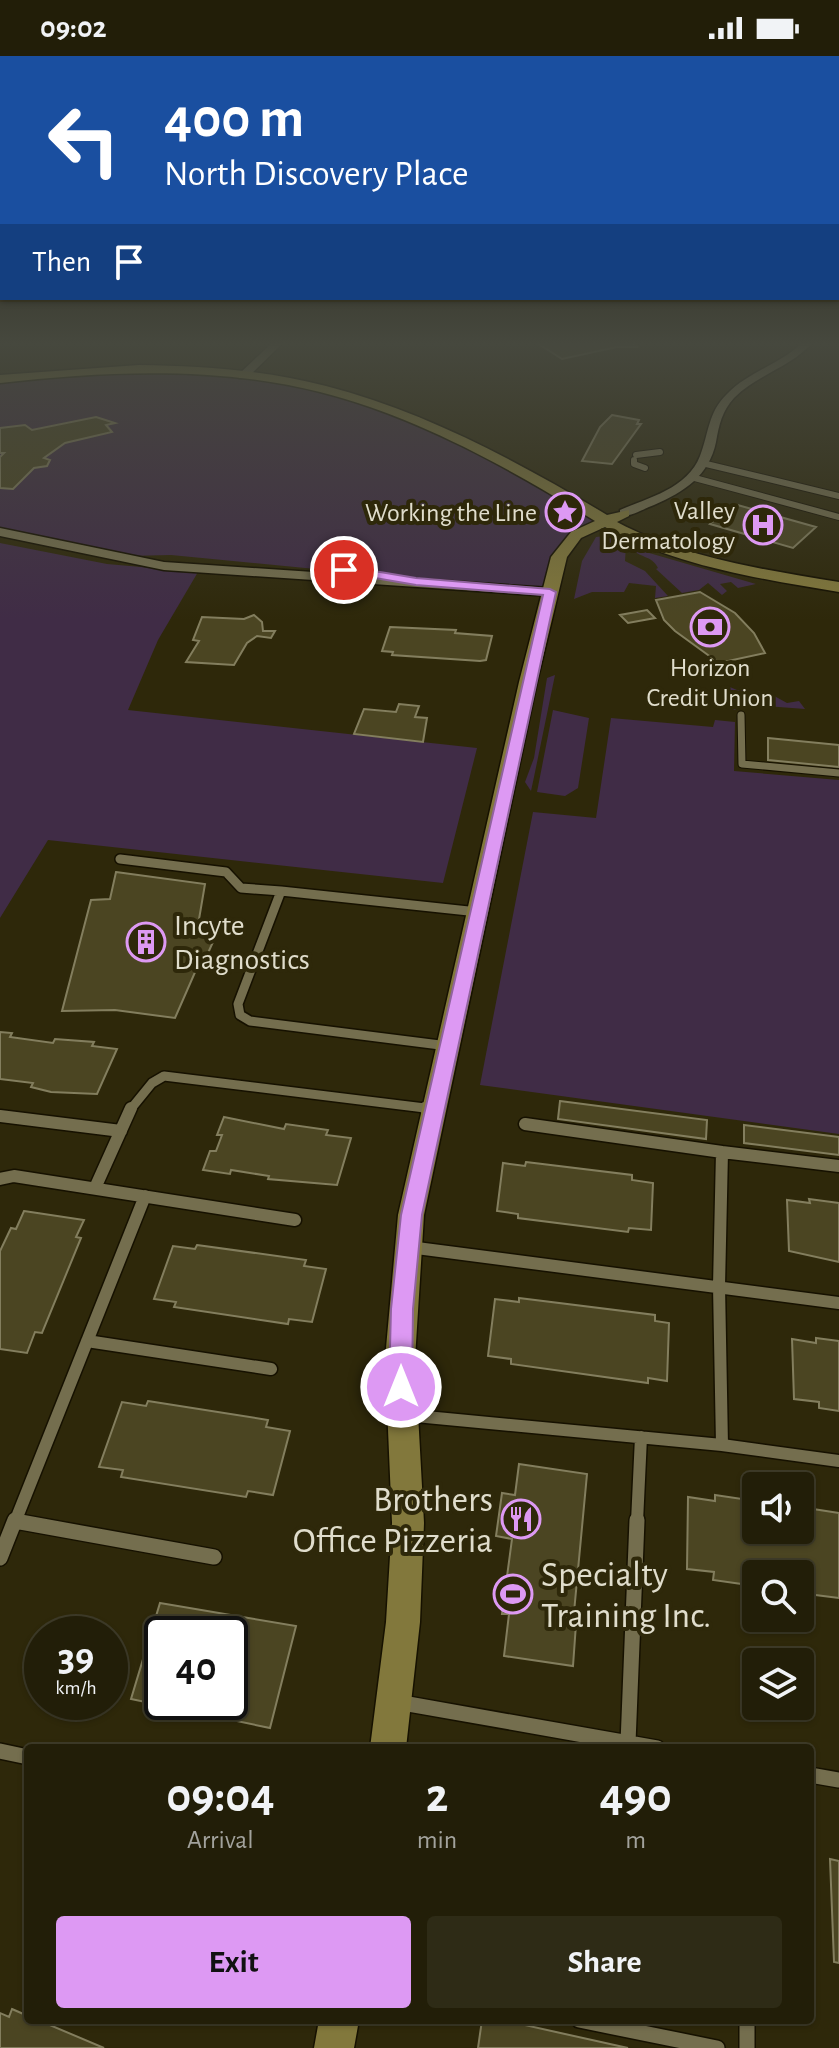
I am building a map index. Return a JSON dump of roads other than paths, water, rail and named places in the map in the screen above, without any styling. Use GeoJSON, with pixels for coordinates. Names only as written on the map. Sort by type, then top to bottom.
{"type":"FeatureCollection","features":[{"type":"Feature","properties":{"kind":"street"},"geometry":{"type":"LineString","coordinates":[[442,434],[694,555],[839,587]]}},
{"type":"Feature","properties":{"kind":"street"},"geometry":{"type":"LineString","coordinates":[[455,434],[614,517],[718,548],[839,573]]}},
{"type":"Feature","properties":{"kind":"street"},"geometry":{"type":"LineString","coordinates":[[389,1744],[395,1701],[408,1523],[401,1415],[407,1247],[550,592],[564,546],[576,535],[691,477],[702,463],[709,434]]}},
{"type":"Feature","properties":{"kind":"street"},"geometry":{"type":"LineString","coordinates":[[0,532],[164,566],[365,582],[416,581],[550,592]]}},
{"type":"Feature","properties":{"kind":"street"},"geometry":{"type":"LineString","coordinates":[[334,2048],[338,2024]]}},
{"type":"Feature","properties":{"kind":"lane"},"geometry":{"type":"LineString","coordinates":[[645,468],[634,464],[635,458],[660,452]]}},
{"type":"Feature","properties":{"kind":"lane"},"geometry":{"type":"LineString","coordinates":[[702,463],[839,496]]}},
{"type":"Feature","properties":{"kind":"lane"},"geometry":{"type":"LineString","coordinates":[[724,487],[744,471]]}},
{"type":"Feature","properties":{"kind":"lane"},"geometry":{"type":"LineString","coordinates":[[691,477],[839,517]]}},
{"type":"Feature","properties":{"kind":"lane"},"geometry":{"type":"LineString","coordinates":[[741,715],[742,764],[839,773]]}},
{"type":"Feature","properties":{"kind":"lane"},"geometry":{"type":"LineString","coordinates":[[120,859],[226,872],[241,888],[478,912]]}},
{"type":"Feature","properties":{"kind":"lane"},"geometry":{"type":"LineString","coordinates":[[281,891],[238,1004],[240,1015],[250,1021],[450,1046]]}},
{"type":"Feature","properties":{"kind":"lane"},"geometry":{"type":"LineString","coordinates":[[95,1188],[137,1095],[150,1080],[164,1076],[435,1109]]}},
{"type":"Feature","properties":{"kind":"lane"},"geometry":{"type":"LineString","coordinates":[[0,1116],[121,1131]]}},
{"type":"Feature","properties":{"kind":"lane"},"geometry":{"type":"LineString","coordinates":[[525,1124],[839,1166]]}},
{"type":"Feature","properties":{"kind":"lane"},"geometry":{"type":"LineString","coordinates":[[722,1152],[719,1286],[722,1445]]}},
{"type":"Feature","properties":{"kind":"lane"},"geometry":{"type":"LineString","coordinates":[[0,1179],[14,1176],[295,1220]]}},
{"type":"Feature","properties":{"kind":"lane"},"geometry":{"type":"LineString","coordinates":[[0,1558],[145,1196]]}},
{"type":"Feature","properties":{"kind":"lane"},"geometry":{"type":"LineString","coordinates":[[407,1247],[839,1303]]}},
{"type":"Feature","properties":{"kind":"lane"},"geometry":{"type":"LineString","coordinates":[[87,1341],[271,1369]]}},
{"type":"Feature","properties":{"kind":"lane"},"geometry":{"type":"LineString","coordinates":[[401,1415],[722,1445],[839,1461]]}},
{"type":"Feature","properties":{"kind":"lane"},"geometry":{"type":"LineString","coordinates":[[628,1743],[641,1437]]}},
{"type":"Feature","properties":{"kind":"lane"},"geometry":{"type":"LineString","coordinates":[[15,1521],[214,1557]]}},
{"type":"Feature","properties":{"kind":"lane"},"geometry":{"type":"LineString","coordinates":[[395,1701],[634,1744]]}},
{"type":"Feature","properties":{"kind":"lane"},"geometry":{"type":"LineString","coordinates":[[0,1751],[24,1756]]}},
{"type":"Feature","properties":{"kind":"lane"},"geometry":{"type":"LineString","coordinates":[[814,1776],[839,1780]]}},
{"type":"Feature","properties":{"kind":"lane"},"geometry":{"type":"LineString","coordinates":[[599,2024],[717,2048]]}},
{"type":"Feature","properties":{"kind":"lane"},"geometry":{"type":"LineString","coordinates":[[747,2024],[747,2048]]}},
{"type":"Feature","properties":{"kind":"place","name":"Working the Line"},"geometry":{"type":"Point","coordinates":[565,512]}},
{"type":"Feature","properties":{"kind":"place","name":"Valley Dermatology"},"geometry":{"type":"Point","coordinates":[763,525]}},
{"type":"Feature","properties":{"kind":"place","name":"Horizon Credit Union"},"geometry":{"type":"Point","coordinates":[710,627]}},
{"type":"Feature","properties":{"kind":"place","name":"Incyte Diagnostics"},"geometry":{"type":"Point","coordinates":[146,942]}},
{"type":"Feature","properties":{"kind":"place","name":"Brothers Office Pizzeria"},"geometry":{"type":"Point","coordinates":[521,1519]}},
{"type":"Feature","properties":{"kind":"place","name":"Specialty Training Inc."},"geometry":{"type":"Point","coordinates":[513,1594]}}]}
